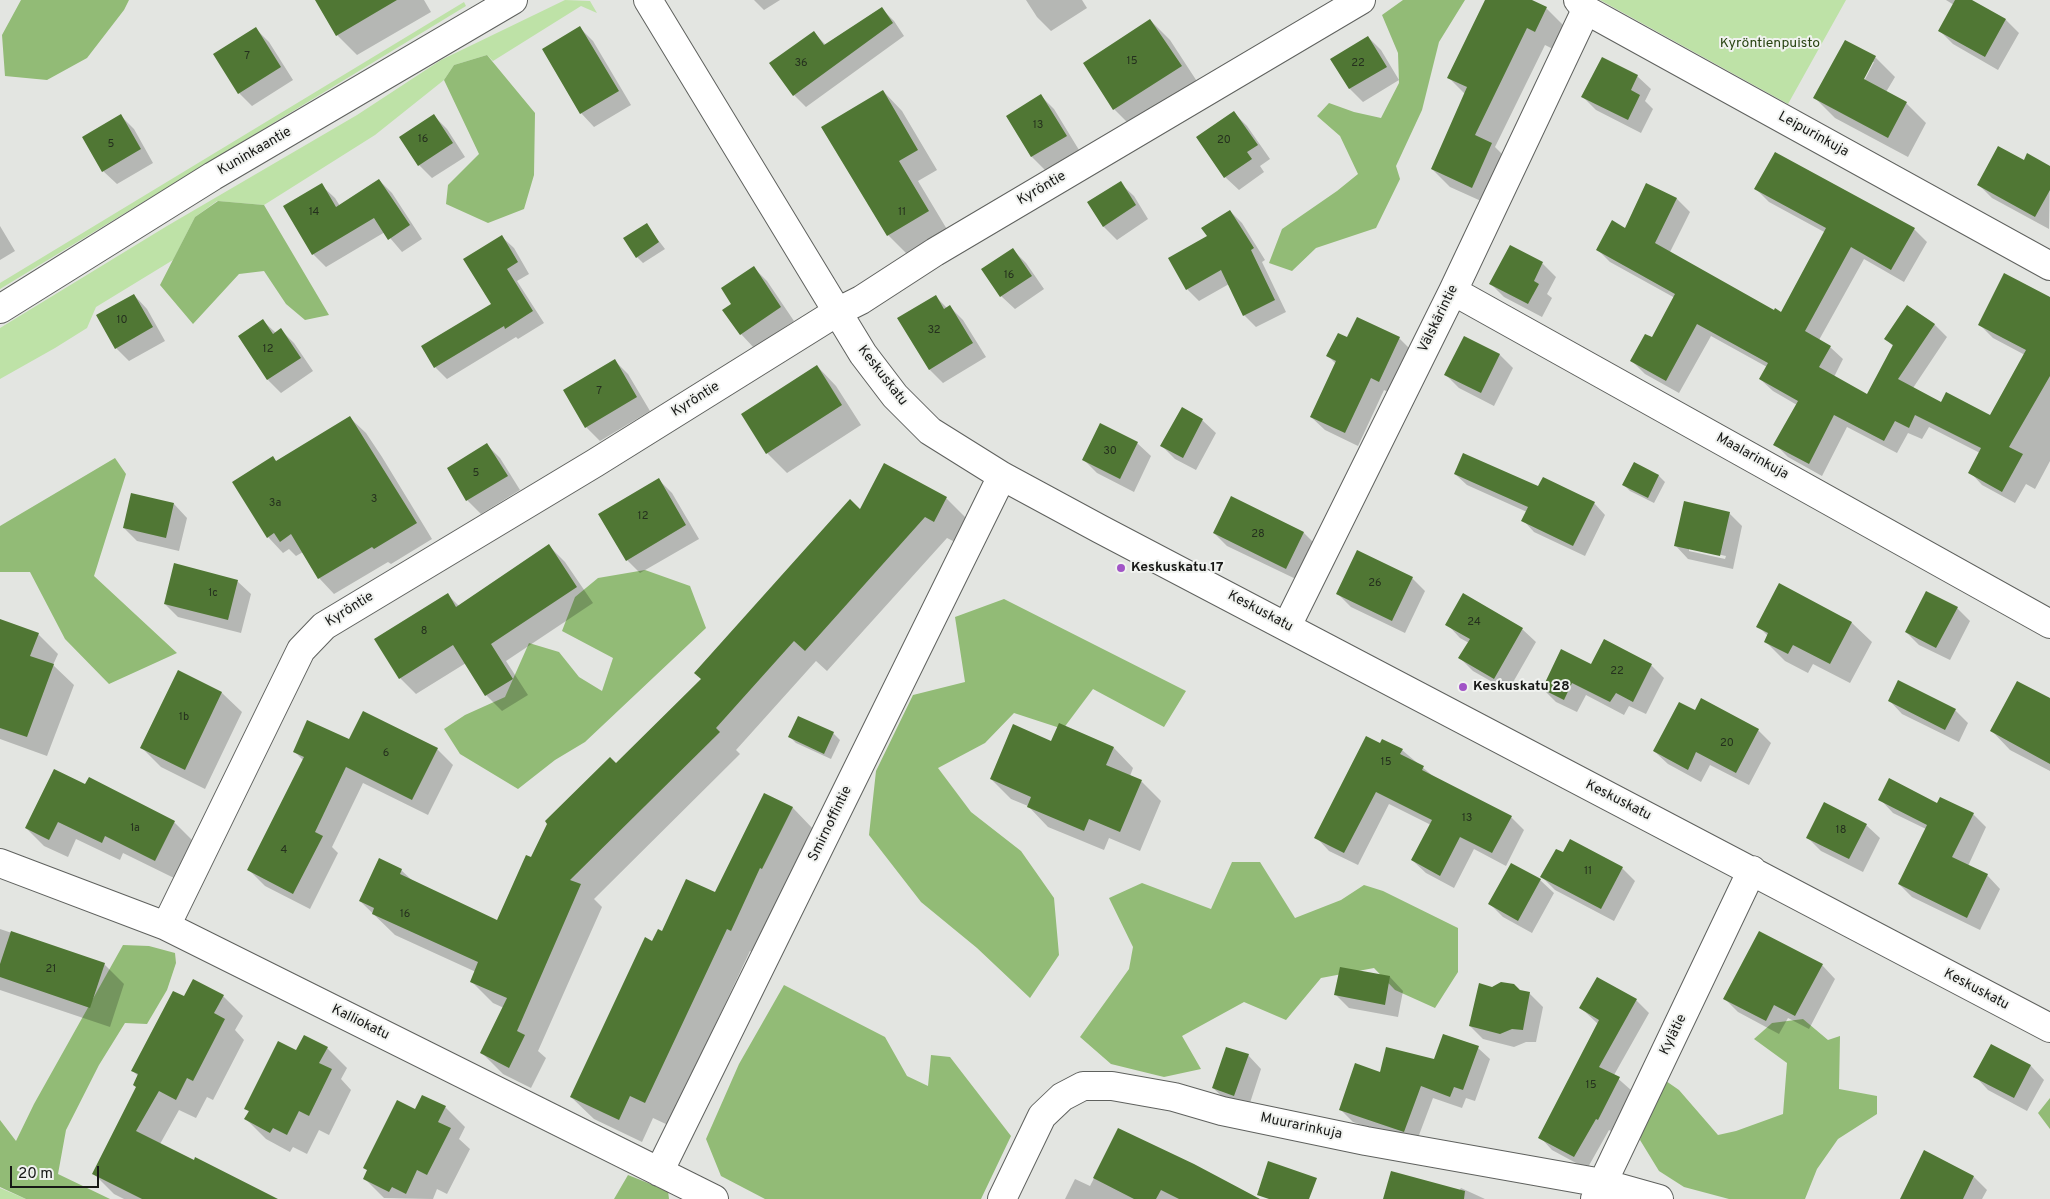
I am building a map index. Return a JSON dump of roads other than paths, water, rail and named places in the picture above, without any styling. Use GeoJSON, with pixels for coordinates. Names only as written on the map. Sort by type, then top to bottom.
{"type":"FeatureCollection","features":[{"type":"Feature","properties":{"kind":"street","name":"Kuninkaantie"},"geometry":{"type":"LineString","coordinates":[[0,309],[213,176],[513,0]]}},
{"type":"Feature","properties":{"kind":"street","name":"Keskuskatu"},"geometry":{"type":"LineString","coordinates":[[648,0],[863,354],[895,396],[930,431],[1002,476],[1484,732],[1752,870],[2050,1028]]}},
{"type":"Feature","properties":{"kind":"street","name":"Kyröntie"},"geometry":{"type":"LineString","coordinates":[[166,926],[302,650],[324,626],[595,463],[837,312],[861,300],[935,252],[1361,0]]}},
{"type":"Feature","properties":{"kind":"street","name":"Leipurinkuja"},"geometry":{"type":"LineString","coordinates":[[1582,5],[2050,266]]}},
{"type":"Feature","properties":{"kind":"street","name":"Välskärintie"},"geometry":{"type":"LineString","coordinates":[[1287,626],[1453,291],[1582,5]]}},
{"type":"Feature","properties":{"kind":"street","name":"Maalarinkuja"},"geometry":{"type":"LineString","coordinates":[[1453,291],[2050,624]]}},
{"type":"Feature","properties":{"kind":"street","name":"Smirnoffintie"},"geometry":{"type":"LineString","coordinates":[[659,1172],[1002,476]]}},
{"type":"Feature","properties":{"kind":"street","name":"Kalliokatu"},"geometry":{"type":"LineString","coordinates":[[0,862],[166,926],[714,1199]]}},
{"type":"Feature","properties":{"kind":"street","name":"Kylätie"},"geometry":{"type":"LineString","coordinates":[[1598,1191],[1752,870]]}},
{"type":"Feature","properties":{"kind":"street","name":"Muurarinkuja"},"geometry":{"type":"LineString","coordinates":[[1002,1199],[1042,1116],[1062,1097],[1083,1086],[1112,1086],[1174,1097],[1222,1111],[1598,1191],[1659,1199]]}},
{"type":"Feature","properties":{"kind":"place","name":"Keskuskatu 17"},"geometry":{"type":"Point","coordinates":[1121,568]}},
{"type":"Feature","properties":{"kind":"place","name":"Keskuskatu 28"},"geometry":{"type":"Point","coordinates":[1463,687]}},
{"type":"Feature","properties":{"kind":"park label","name":"Kyröntienpuisto"},"geometry":{"type":"Point","coordinates":[1770,44]}}]}
